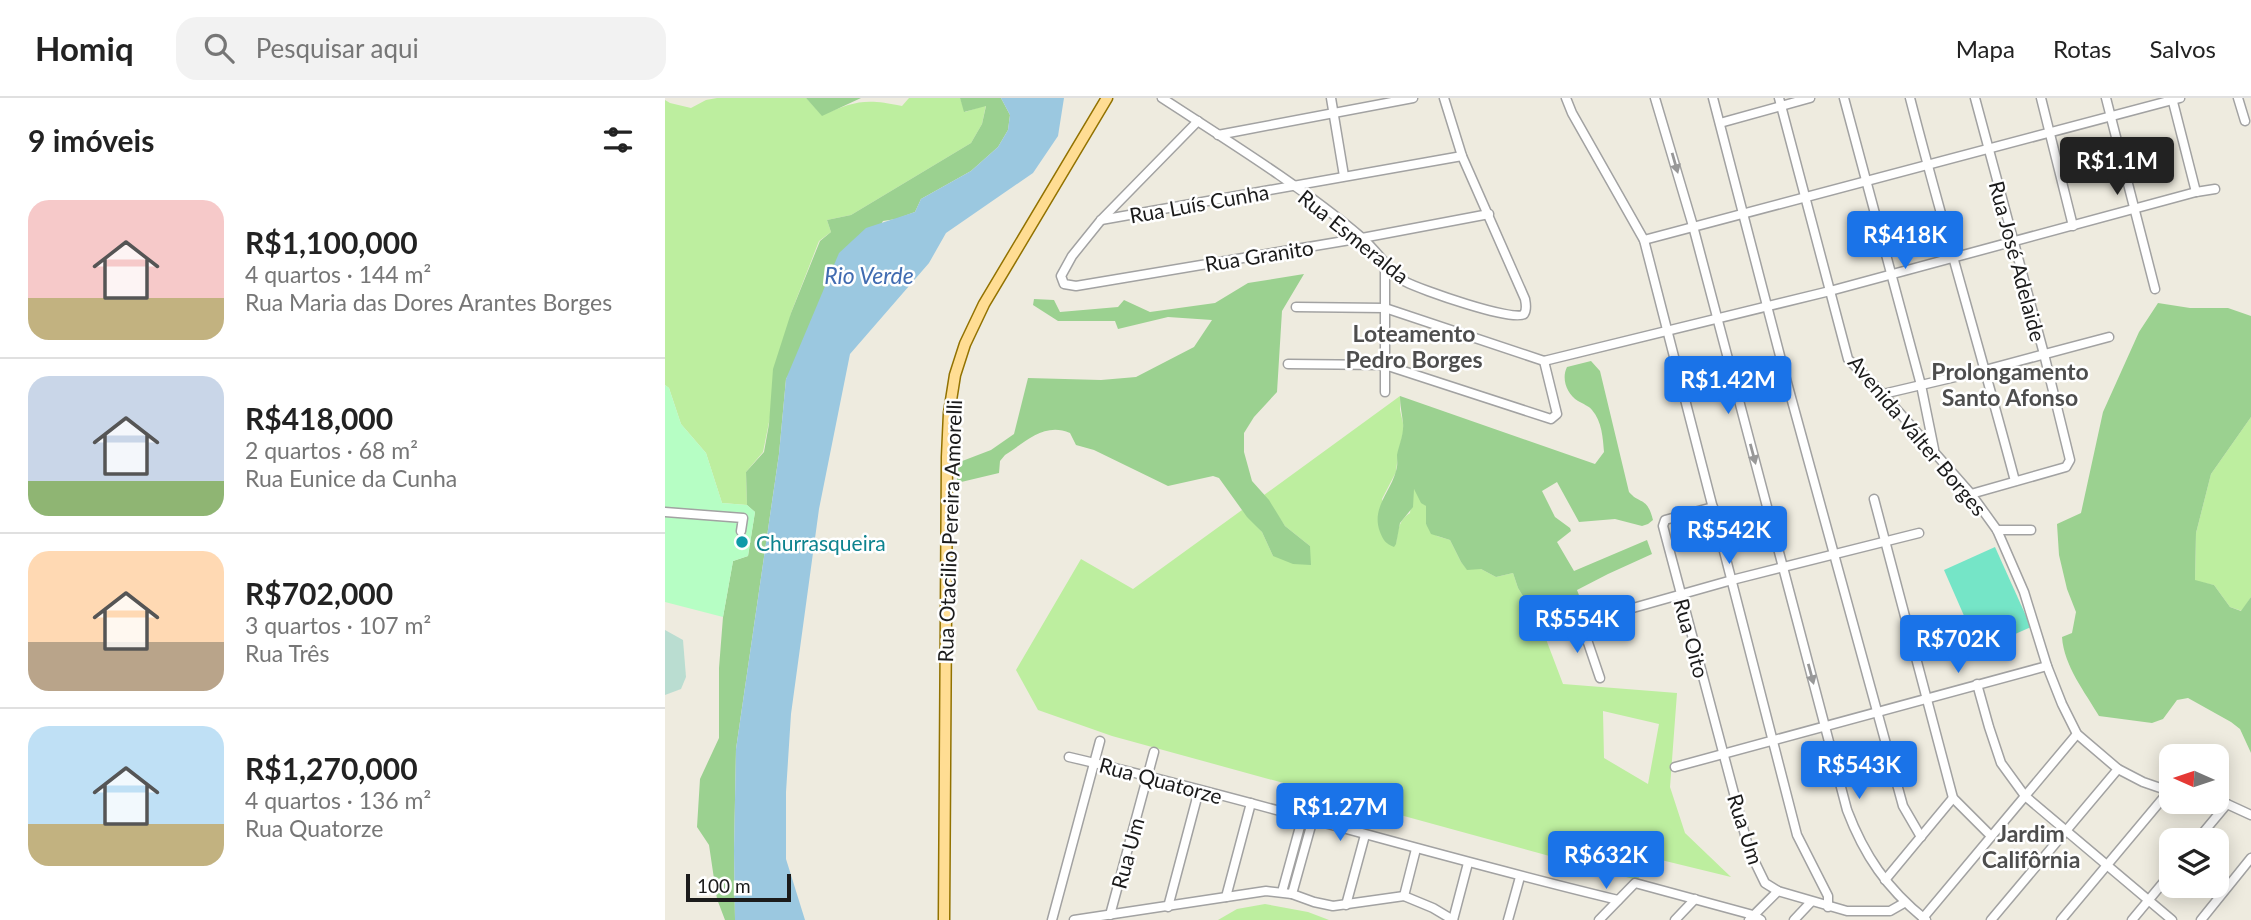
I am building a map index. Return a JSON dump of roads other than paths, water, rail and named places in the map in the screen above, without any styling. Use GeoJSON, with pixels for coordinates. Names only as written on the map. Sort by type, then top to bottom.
{"type":"FeatureCollection","features":[{"type":"Feature","properties":{"kind":"main road","name":"Rua Otacilio Pereira Amorelli"},"geometry":{"type":"LineString","coordinates":[[944,920],[947,457],[949,413],[955,375],[965,344],[984,304],[1107,98]]}},
{"type":"Feature","properties":{"kind":"street","name":"Rua Esmeralda"},"geometry":{"type":"LineString","coordinates":[[1162,98],[1293,186],[1362,238],[1385,263],[1409,283],[1494,313],[1516,317],[1524,314],[1525,299],[1489,214]]}},
{"type":"Feature","properties":{"kind":"street"},"geometry":{"type":"LineString","coordinates":[[1331,98],[1345,176]]}},
{"type":"Feature","properties":{"kind":"street"},"geometry":{"type":"LineString","coordinates":[[1218,135],[1413,98]]}},
{"type":"Feature","properties":{"kind":"street"},"geometry":{"type":"LineString","coordinates":[[1444,98],[1462,156],[1489,214]]}},
{"type":"Feature","properties":{"kind":"street"},"geometry":{"type":"LineString","coordinates":[[1566,98],[1644,240],[1797,835],[1828,896],[1828,907]]}},
{"type":"Feature","properties":{"kind":"street"},"geometry":{"type":"LineString","coordinates":[[1655,98],[1693,226],[1847,810],[1859,841],[1904,903],[1924,919],[2077,734]]}},
{"type":"Feature","properties":{"kind":"street"},"geometry":{"type":"LineString","coordinates":[[1713,98],[1903,806],[1921,837]]}},
{"type":"Feature","properties":{"kind":"street"},"geometry":{"type":"LineString","coordinates":[[1720,123],[1780,102],[1810,98]]}},
{"type":"Feature","properties":{"kind":"street"},"geometry":{"type":"LineString","coordinates":[[1844,98],[1921,384],[1934,452]]}},
{"type":"Feature","properties":{"kind":"street"},"geometry":{"type":"LineString","coordinates":[[1910,98],[2015,481],[1971,494]]}},
{"type":"Feature","properties":{"kind":"street","name":"Rua José Adelaide"},"geometry":{"type":"LineString","coordinates":[[1975,98],[2070,460],[2066,467],[2015,481]]}},
{"type":"Feature","properties":{"kind":"street"},"geometry":{"type":"LineString","coordinates":[[2041,98],[2073,226]]}},
{"type":"Feature","properties":{"kind":"street"},"geometry":{"type":"LineString","coordinates":[[2106,98],[2155,289]]}},
{"type":"Feature","properties":{"kind":"street"},"geometry":{"type":"LineString","coordinates":[[2238,98],[2245,121]]}},
{"type":"Feature","properties":{"kind":"street"},"geometry":{"type":"LineString","coordinates":[[1644,240],[2175,99],[2196,192]]}},
{"type":"Feature","properties":{"kind":"street","name":"Avenida Valter Borges"},"geometry":{"type":"LineString","coordinates":[[1780,102],[1848,359],[1883,394],[1971,494],[1997,530],[2024,592],[2047,666],[2077,734],[2118,769],[2159,787]]}},
{"type":"Feature","properties":{"kind":"street"},"geometry":{"type":"LineString","coordinates":[[1101,220],[1198,121]]}},
{"type":"Feature","properties":{"kind":"street","name":"Rua Luís Cunha"},"geometry":{"type":"LineString","coordinates":[[1101,220],[1462,156]]}},
{"type":"Feature","properties":{"kind":"street"},"geometry":{"type":"LineString","coordinates":[[1296,307],[1385,308],[1544,361],[1768,307],[2215,189]]}},
{"type":"Feature","properties":{"kind":"street","name":"Rua Granito"},"geometry":{"type":"LineString","coordinates":[[1101,220],[1072,256],[1063,272],[1062,281],[1069,285],[1362,238],[1489,214]]}},
{"type":"Feature","properties":{"kind":"street"},"geometry":{"type":"LineString","coordinates":[[1385,263],[1385,392]]}},
{"type":"Feature","properties":{"kind":"street"},"geometry":{"type":"LineString","coordinates":[[1883,394],[2109,337]]}},
{"type":"Feature","properties":{"kind":"street"},"geometry":{"type":"LineString","coordinates":[[1288,364],[1385,365],[1551,419],[1557,414],[1544,361]]}},
{"type":"Feature","properties":{"kind":"street"},"geometry":{"type":"LineString","coordinates":[[1684,394],[1733,380]]}},
{"type":"Feature","properties":{"kind":"street"},"geometry":{"type":"LineString","coordinates":[[1874,499],[1953,798],[1991,836]]}},
{"type":"Feature","properties":{"kind":"street","name":"Rua Oito"},"geometry":{"type":"LineString","coordinates":[[1713,507],[1665,520],[1664,523],[1723,754]]}},
{"type":"Feature","properties":{"kind":"street"},"geometry":{"type":"LineString","coordinates":[[665,512],[743,519],[741,531]]}},
{"type":"Feature","properties":{"kind":"street"},"geometry":{"type":"LineString","coordinates":[[1997,530],[2031,530]]}},
{"type":"Feature","properties":{"kind":"street"},"geometry":{"type":"LineString","coordinates":[[1548,632],[1731,580],[1919,533]]}},
{"type":"Feature","properties":{"kind":"street"},"geometry":{"type":"LineString","coordinates":[[1581,622],[1599,678]]}},
{"type":"Feature","properties":{"kind":"street"},"geometry":{"type":"LineString","coordinates":[[1675,767],[2047,666]]}},
{"type":"Feature","properties":{"kind":"street"},"geometry":{"type":"LineString","coordinates":[[1977,684],[2001,763],[2025,796],[2172,920]]}},
{"type":"Feature","properties":{"kind":"street"},"geometry":{"type":"LineString","coordinates":[[1052,920],[1100,740]]}},
{"type":"Feature","properties":{"kind":"street","name":"Rua Um"},"geometry":{"type":"LineString","coordinates":[[1110,915],[1154,751]]}},
{"type":"Feature","properties":{"kind":"street","name":"Rua Um"},"geometry":{"type":"LineString","coordinates":[[1723,754],[1749,850],[1765,883],[1778,891]]}},
{"type":"Feature","properties":{"kind":"street","name":"Rua Quatorze"},"geometry":{"type":"LineString","coordinates":[[1069,757],[1251,803],[1521,877],[1618,900]]}},
{"type":"Feature","properties":{"kind":"street"},"geometry":{"type":"LineString","coordinates":[[1991,920],[2118,769]]}},
{"type":"Feature","properties":{"kind":"street"},"geometry":{"type":"LineString","coordinates":[[1168,907],[1199,790]]}},
{"type":"Feature","properties":{"kind":"street"},"geometry":{"type":"LineString","coordinates":[[1282,892],[1309,794],[1319,797],[1292,894]]}},
{"type":"Feature","properties":{"kind":"street"},"geometry":{"type":"LineString","coordinates":[[1885,880],[1953,798]]}},
{"type":"Feature","properties":{"kind":"street"},"geometry":{"type":"LineString","coordinates":[[1226,897],[1251,803]]}},
{"type":"Feature","properties":{"kind":"street"},"geometry":{"type":"LineString","coordinates":[[2061,920],[2159,804]]}},
{"type":"Feature","properties":{"kind":"street"},"geometry":{"type":"LineString","coordinates":[[2229,805],[2251,815]]}},
{"type":"Feature","properties":{"kind":"street"},"geometry":{"type":"LineString","coordinates":[[2207,828],[2219,814]]}},
{"type":"Feature","properties":{"kind":"street"},"geometry":{"type":"LineString","coordinates":[[1346,905],[1364,835]]}},
{"type":"Feature","properties":{"kind":"street"},"geometry":{"type":"LineString","coordinates":[[1404,896],[1416,849]]}},
{"type":"Feature","properties":{"kind":"street"},"geometry":{"type":"LineString","coordinates":[[2201,920],[2251,858]]}},
{"type":"Feature","properties":{"kind":"street"},"geometry":{"type":"LineString","coordinates":[[1074,920],[1266,891],[1292,894],[1314,902],[1346,905],[1404,896],[1453,920],[1468,863]]}},
{"type":"Feature","properties":{"kind":"street"},"geometry":{"type":"LineString","coordinates":[[1508,920],[1521,877]]}},
{"type":"Feature","properties":{"kind":"street"},"geometry":{"type":"LineString","coordinates":[[1599,920],[1635,883],[1754,918],[1778,891],[1847,911],[1890,911],[1904,903]]}},
{"type":"Feature","properties":{"kind":"street"},"geometry":{"type":"LineString","coordinates":[[2132,920],[2159,888]]}},
{"type":"Feature","properties":{"kind":"street"},"geometry":{"type":"LineString","coordinates":[[1675,920],[1695,900]]}},
{"type":"Feature","properties":{"kind":"street"},"geometry":{"type":"LineString","coordinates":[[1794,920],[1811,902]]}},
{"type":"Feature","properties":{"kind":"water","name":"Rio Verde"},"geometry":{"type":"Polygon","coordinates":[[[1001,98],[1064,98],[1058,136],[1033,173],[946,233],[929,263],[850,354],[819,509],[791,714],[786,792],[786,859],[805,920],[735,920],[736,749],[779,454],[786,379],[839,253],[866,228],[915,212],[921,199],[971,171],[998,147],[1008,130],[1010,115],[1001,98]]]}},
{"type":"Feature","properties":{"kind":"place","name":"Churrasqueira"},"geometry":{"type":"Point","coordinates":[742,542]}},
{"type":"Feature","properties":{"kind":"district","name":"Loteamento Pedro Borges"},"geometry":{"type":"Point","coordinates":[1414,346]}},
{"type":"Feature","properties":{"kind":"district","name":"Prolongamento Santo Afonso"},"geometry":{"type":"Point","coordinates":[2010,384]}},
{"type":"Feature","properties":{"kind":"district","name":"Jardim Califôrnia"},"geometry":{"type":"Point","coordinates":[2031,846]}}]}
